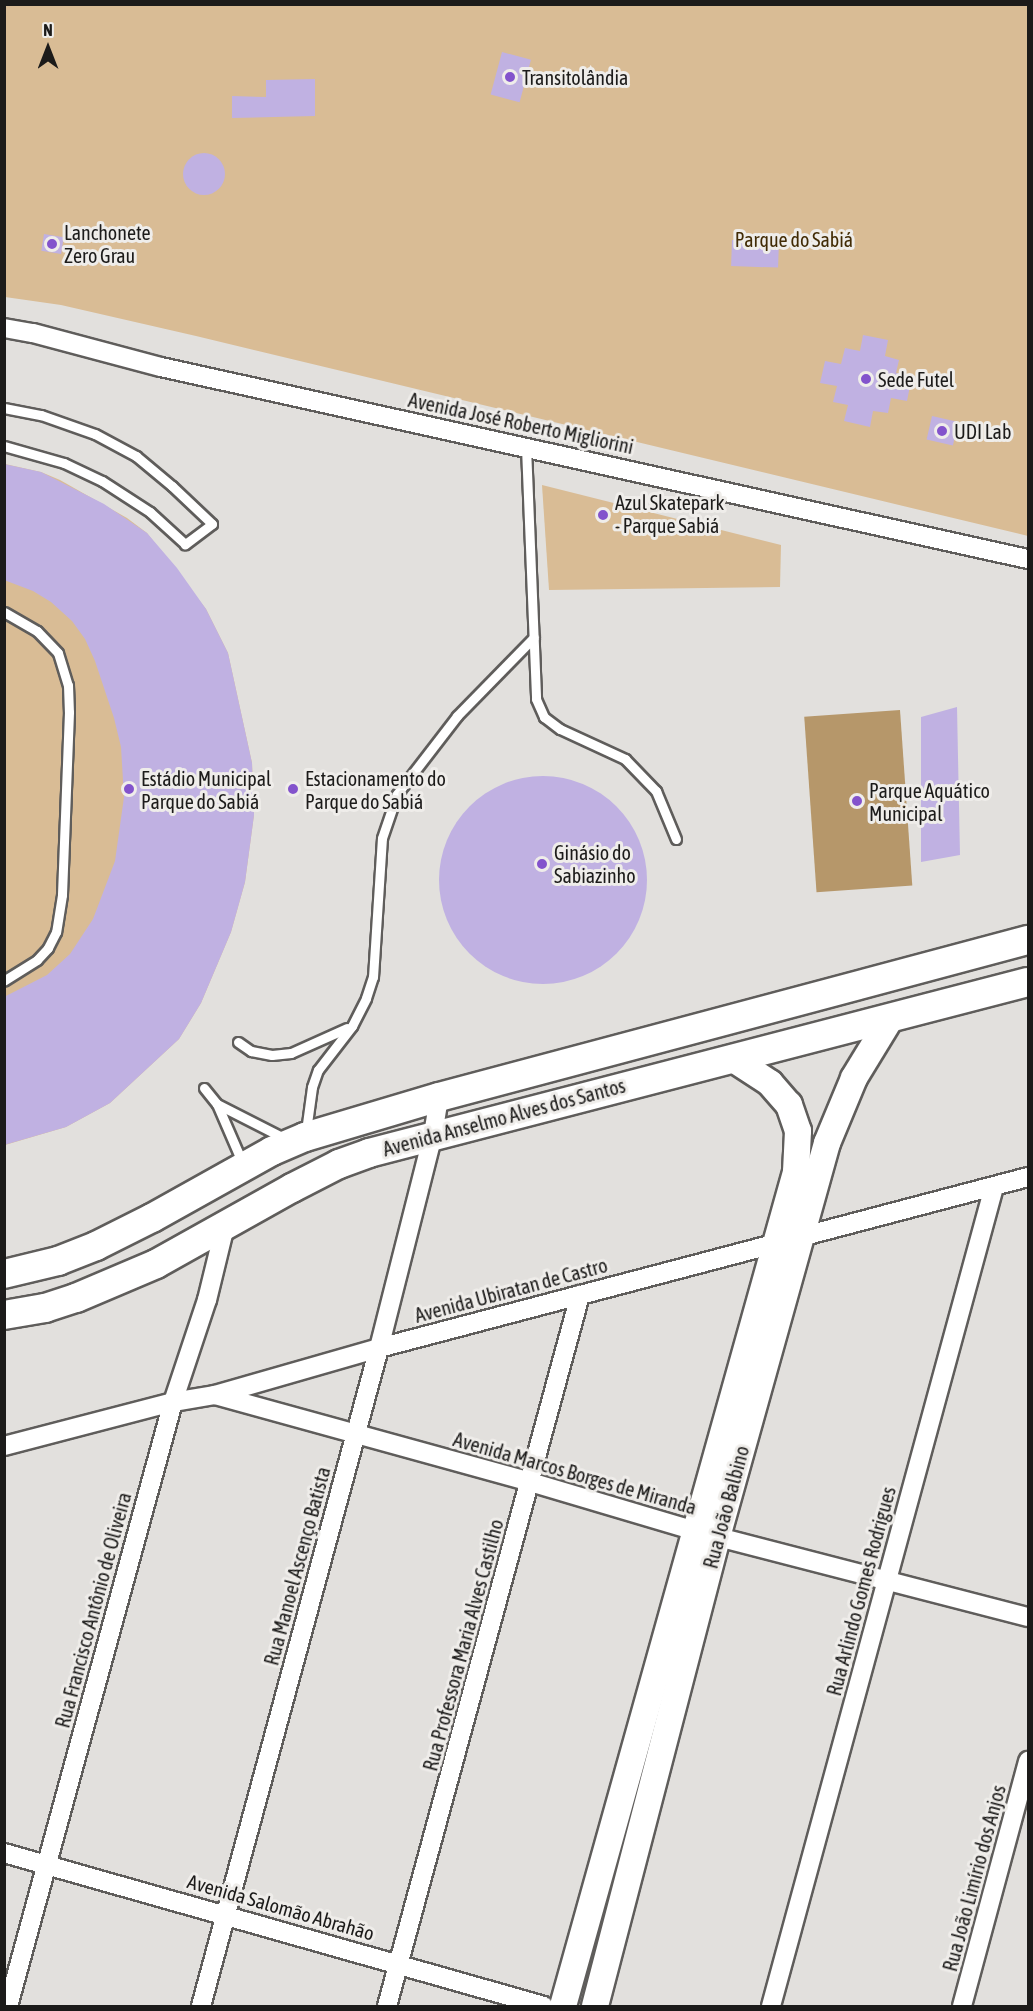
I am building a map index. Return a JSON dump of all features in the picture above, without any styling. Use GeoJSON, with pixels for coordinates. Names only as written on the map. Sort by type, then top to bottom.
{"type":"FeatureCollection","features":[{"type":"Feature","properties":{"kind":"main road","name":"Avenida Anselmo Alves dos Santos"},"geometry":{"type":"LineString","coordinates":[[4,1274],[58,1260],[96,1246],[298,1139],[439,1097],[1029,940]]}},
{"type":"Feature","properties":{"kind":"main road","name":"Avenida Anselmo Alves dos Santos"},"geometry":{"type":"LineString","coordinates":[[4,1315],[45,1308],[117,1282],[156,1264],[339,1164],[433,1135],[1029,982]]}},
{"type":"Feature","properties":{"kind":"main road","name":"Rua João Balbino"},"geometry":{"type":"LineString","coordinates":[[563,2007],[706,1534],[802,1236],[827,1143],[840,1107],[854,1078],[890,1019]]}},
{"type":"Feature","properties":{"kind":"main road","name":"Rua João Balbino"},"geometry":{"type":"LineString","coordinates":[[596,2007],[706,1534],[798,1158],[800,1142],[796,1119],[781,1094],[770,1083],[732,1058]]}},
{"type":"Feature","properties":{"kind":"street","name":"Avenida José Roberto Migliorini"},"geometry":{"type":"LineString","coordinates":[[4,328],[33,333],[161,367],[1029,559]]}},
{"type":"Feature","properties":{"kind":"street","name":"Rua Manoel Ascenço Batista"},"geometry":{"type":"LineString","coordinates":[[201,2007],[379,1348],[433,1135],[439,1097]]}},
{"type":"Feature","properties":{"kind":"street","name":"Avenida Ubiratan de Castro"},"geometry":{"type":"LineString","coordinates":[[4,1446],[173,1402],[215,1395],[379,1348],[1029,1177]]}},
{"type":"Feature","properties":{"kind":"street","name":"Rua Arlindo Gomes Rodrigues"},"geometry":{"type":"LineString","coordinates":[[771,2007],[994,1186]]}},
{"type":"Feature","properties":{"kind":"street","name":"Rua Francisco Antônio de Oliveira"},"geometry":{"type":"LineString","coordinates":[[8,2007],[173,1402],[207,1300],[225,1226]]}},
{"type":"Feature","properties":{"kind":"street","name":"Rua Professora Maria Alves Castilho"},"geometry":{"type":"LineString","coordinates":[[387,2007],[580,1295]]}},
{"type":"Feature","properties":{"kind":"street","name":"Avenida Marcos Borges de Miranda"},"geometry":{"type":"LineString","coordinates":[[215,1395],[530,1482],[706,1534],[1029,1617]]}},
{"type":"Feature","properties":{"kind":"street","name":"Rua João Limírio dos Anjos"},"geometry":{"type":"LineString","coordinates":[[962,2007],[1029,1761]]}},
{"type":"Feature","properties":{"kind":"street","name":"Avenida Salomão Abrahão"},"geometry":{"type":"LineString","coordinates":[[4,1853],[226,1914],[544,2007]]}},
{"type":"Feature","properties":{"kind":"street"},"geometry":{"type":"LineString","coordinates":[[563,2007],[569,2001],[579,2000],[590,2007]]}},
{"type":"Feature","properties":{"kind":"lane"},"geometry":{"type":"LineString","coordinates":[[4,408],[41,415],[95,434],[136,456],[212,524],[185,544],[150,512],[102,481],[64,463],[4,446]]}},
{"type":"Feature","properties":{"kind":"lane"},"geometry":{"type":"LineString","coordinates":[[526,447],[536,699],[544,717],[560,729],[625,759],[656,791],[676,839]]}},
{"type":"Feature","properties":{"kind":"lane"},"geometry":{"type":"LineString","coordinates":[[4,612],[37,631],[58,653],[68,685],[69,712],[62,895],[56,932],[48,948],[37,960],[4,981]]}},
{"type":"Feature","properties":{"kind":"lane"},"geometry":{"type":"LineString","coordinates":[[217,1104],[298,1139],[318,1070],[352,1026],[366,998],[373,977],[382,838],[397,794],[457,716],[534,637]]}},
{"type":"Feature","properties":{"kind":"lane"},"geometry":{"type":"LineString","coordinates":[[238,1042],[251,1051],[272,1054],[291,1053],[310,1047],[352,1026]]}},
{"type":"Feature","properties":{"kind":"lane"},"geometry":{"type":"LineString","coordinates":[[204,1088],[217,1104],[244,1166]]}},
{"type":"Feature","properties":{"kind":"green space","name":"Parque do Sabiá"},"geometry":{"type":"Polygon","coordinates":[[[4,5],[1028,5],[1028,536],[196,336],[61,305],[5,297],[4,5]]]}},
{"type":"Feature","properties":{"kind":"green space","name":"Estádio Municipal Parque do Sabiá"},"geometry":{"type":"Polygon","coordinates":[[[5,464],[41,472],[60,480],[127,518],[147,533],[206,609],[228,653],[252,763],[254,815],[245,882],[231,932],[201,1003],[179,1039],[110,1103],[66,1127],[5,1145],[5,464]]]}},
{"type":"Feature","properties":{"kind":"green space","name":"Azul Skatepark - Parque Sabiá"},"geometry":{"type":"Polygon","coordinates":[[[542,485],[781,545],[780,587],[549,590],[542,485]]]}},
{"type":"Feature","properties":{"kind":"shaded area","name":"Parque Aquático Municipal"},"geometry":{"type":"Polygon","coordinates":[[[900,710],[912,886],[817,892],[804,717],[900,710]]]}},
{"type":"Feature","properties":{"kind":"building","name":"Transitolândia"},"geometry":{"type":"Polygon","coordinates":[[[502,52],[531,60],[520,102],[491,95],[502,52]]]}},
{"type":"Feature","properties":{"kind":"building"},"geometry":{"type":"Polygon","coordinates":[[[315,79],[315,116],[232,118],[232,96],[266,97],[266,80],[315,79]]]}},
{"type":"Feature","properties":{"kind":"building"},"geometry":{"type":"Polygon","coordinates":[[[204,153],[219,159],[225,174],[219,189],[204,195],[189,189],[183,174],[189,159],[204,153]]]}},
{"type":"Feature","properties":{"kind":"building","name":"Lanchonete Zero Grau"},"geometry":{"type":"Polygon","coordinates":[[[44,234],[64,237],[61,254],[41,251],[44,234]]]}},
{"type":"Feature","properties":{"kind":"building"},"geometry":{"type":"Polygon","coordinates":[[[732,240],[779,242],[778,268],[731,266],[732,240]]]}},
{"type":"Feature","properties":{"kind":"building","name":"Sede Futel"},"geometry":{"type":"Polygon","coordinates":[[[863,335],[888,340],[885,356],[899,360],[896,373],[912,376],[907,401],[891,398],[888,413],[873,411],[870,427],[844,421],[848,405],[833,402],[837,386],[820,383],[825,361],[841,364],[845,348],[860,351],[863,335]]]}},
{"type":"Feature","properties":{"kind":"building","name":"UDI Lab"},"geometry":{"type":"Polygon","coordinates":[[[932,416],[958,422],[953,445],[927,439],[932,416]]]}},
{"type":"Feature","properties":{"kind":"building","name":"Estádio Municipal Parque do Sabiá"},"geometry":{"type":"Polygon","coordinates":[[[4,464],[41,472],[104,504],[147,533],[177,568],[206,609],[228,653],[252,763],[254,815],[245,882],[231,932],[201,1003],[179,1039],[110,1103],[66,1127],[4,1145],[4,997],[47,975],[70,954],[93,919],[115,861],[124,797],[121,747],[114,718],[95,661],[85,639],[72,621],[51,602],[33,591],[4,580],[4,464]]]}},
{"type":"Feature","properties":{"kind":"building"},"geometry":{"type":"Polygon","coordinates":[[[957,707],[960,855],[921,862],[921,717],[957,707]]]}},
{"type":"Feature","properties":{"kind":"building","name":"Ginásio do Sabiazinho"},"geometry":{"type":"Polygon","coordinates":[[[543,776],[563,778],[583,784],[609,800],[623,814],[639,840],[645,860],[647,880],[645,900],[639,920],[623,946],[609,960],[583,976],[563,982],[543,984],[523,982],[503,976],[477,960],[463,946],[447,920],[441,900],[439,880],[441,860],[447,840],[463,814],[477,800],[503,784],[523,778],[543,776]]]}},
{"type":"Feature","properties":{"kind":"place","name":"Transitolândia"},"geometry":{"type":"Point","coordinates":[510,77]}},
{"type":"Feature","properties":{"kind":"place","name":"Lanchonete Zero Grau"},"geometry":{"type":"Point","coordinates":[52,244]}},
{"type":"Feature","properties":{"kind":"place","name":"Sede Futel"},"geometry":{"type":"Point","coordinates":[866,379]}},
{"type":"Feature","properties":{"kind":"place","name":"UDI Lab"},"geometry":{"type":"Point","coordinates":[942,431]}},
{"type":"Feature","properties":{"kind":"place","name":"Azul Skatepark - Parque Sabiá"},"geometry":{"type":"Point","coordinates":[603,515]}},
{"type":"Feature","properties":{"kind":"place","name":"Estádio Municipal Parque do Sabiá"},"geometry":{"type":"Point","coordinates":[129,789]}},
{"type":"Feature","properties":{"kind":"place","name":"Estacionamento do Parque do Sabiá"},"geometry":{"type":"Point","coordinates":[293,789]}},
{"type":"Feature","properties":{"kind":"place","name":"Parque Aquático Municipal"},"geometry":{"type":"Point","coordinates":[857,801]}},
{"type":"Feature","properties":{"kind":"place","name":"Ginásio do Sabiazinho"},"geometry":{"type":"Point","coordinates":[542,864]}}]}
